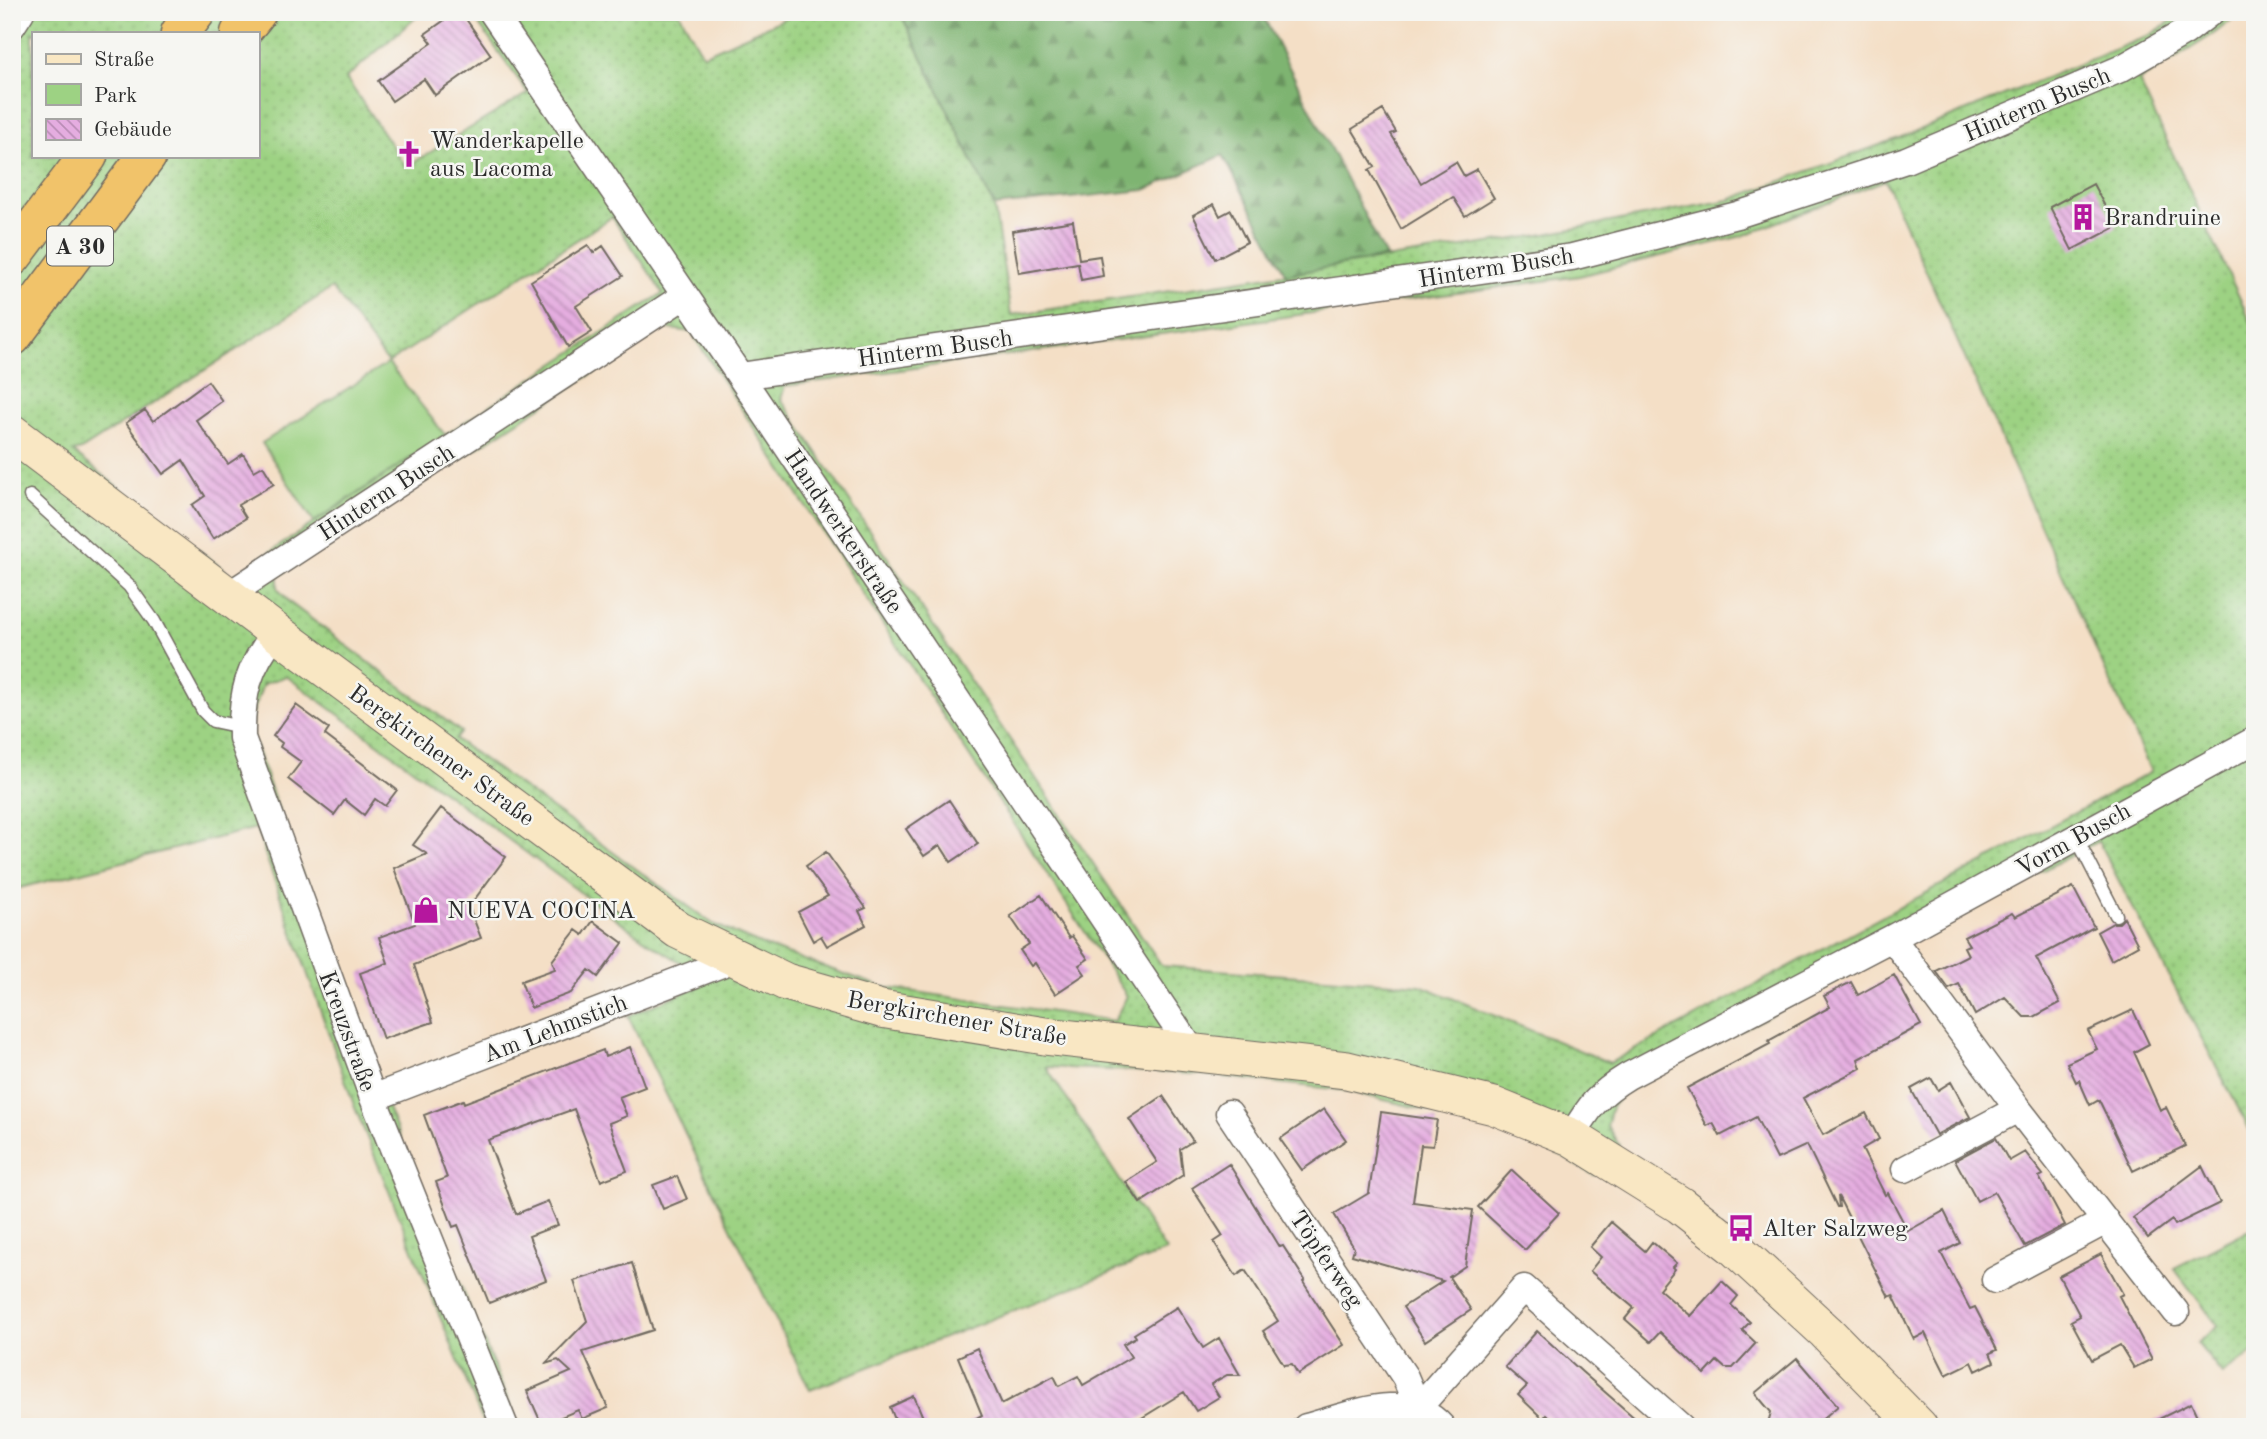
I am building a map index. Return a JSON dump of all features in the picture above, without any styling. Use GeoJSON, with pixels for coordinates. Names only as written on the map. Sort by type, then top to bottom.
{"type":"FeatureCollection","features":[{"type":"Feature","properties":{"kind":"highway"},"geometry":{"type":"LineString","coordinates":[[181,32],[196,12]]}},
{"type":"Feature","properties":{"kind":"highway"},"geometry":{"type":"LineString","coordinates":[[241,32],[257,12]]}},
{"type":"Feature","properties":{"kind":"highway","name":"A 30"},"geometry":{"type":"LineString","coordinates":[[12,257],[86,158]]}},
{"type":"Feature","properties":{"kind":"highway","name":"A 30"},"geometry":{"type":"LineString","coordinates":[[12,337],[146,158]]}},
{"type":"Feature","properties":{"kind":"street"},"geometry":{"type":"LineString","coordinates":[[12,26],[21,12]]}},
{"type":"Feature","properties":{"kind":"street","name":"Handwerkerstraße"},"geometry":{"type":"LineString","coordinates":[[492,12],[740,376],[1193,1052]]}},
{"type":"Feature","properties":{"kind":"street","name":"Hinterm Busch"},"geometry":{"type":"LineString","coordinates":[[740,376],[1572,257],[1737,215],[1906,160],[2120,69],[2185,32],[2211,12]]}},
{"type":"Feature","properties":{"kind":"street","name":"Hinterm Busch"},"geometry":{"type":"LineString","coordinates":[[228,596],[684,296]]}},
{"type":"Feature","properties":{"kind":"street","name":"Bergkirchener Straße"},"geometry":{"type":"LineString","coordinates":[[15,435],[678,930],[786,982],[881,1009],[1045,1035],[1347,1070],[1494,1106],[1571,1137],[1680,1205],[1734,1247],[1826,1332],[1919,1427]]}},
{"type":"Feature","properties":{"kind":"street","name":"Kreuzstraße"},"geometry":{"type":"LineString","coordinates":[[276,632],[247,678],[242,710],[242,738],[373,1098],[505,1427]]}},
{"type":"Feature","properties":{"kind":"street","name":"Vorm Busch"},"geometry":{"type":"LineString","coordinates":[[1571,1137],[1591,1104],[1607,1089],[1892,938],[2255,740]]}},
{"type":"Feature","properties":{"kind":"street"},"geometry":{"type":"LineString","coordinates":[[1892,938],[2018,1109],[2176,1312]]}},
{"type":"Feature","properties":{"kind":"street","name":"Am Lehmstich"},"geometry":{"type":"LineString","coordinates":[[373,1098],[737,958]]}},
{"type":"Feature","properties":{"kind":"street"},"geometry":{"type":"LineString","coordinates":[[1905,1168],[2018,1109]]}},
{"type":"Feature","properties":{"kind":"street","name":"Töpferweg"},"geometry":{"type":"LineString","coordinates":[[1229,1113],[1405,1377],[1418,1408]]}},
{"type":"Feature","properties":{"kind":"street"},"geometry":{"type":"LineString","coordinates":[[1995,1280],[2106,1221]]}},
{"type":"Feature","properties":{"kind":"street"},"geometry":{"type":"LineString","coordinates":[[1418,1408],[1524,1288],[1681,1427]]}},
{"type":"Feature","properties":{"kind":"street"},"geometry":{"type":"LineString","coordinates":[[1306,1427],[1391,1405],[1418,1408],[1437,1420],[1442,1427]]}},
{"type":"Feature","properties":{"kind":"lane"},"geometry":{"type":"LineString","coordinates":[[30,496],[129,586],[154,621],[208,716],[213,721],[242,727]]}},
{"type":"Feature","properties":{"kind":"lane"},"geometry":{"type":"LineString","coordinates":[[2076,837],[2116,915]]}},
{"type":"Feature","properties":{"kind":"green space"},"geometry":{"type":"Polygon","coordinates":[[[12,12],[422,12],[346,78],[406,167],[528,93],[470,12],[679,12],[703,55],[799,12],[900,12],[994,206],[1011,315],[1529,237],[1729,200],[1899,138],[2150,35],[2185,12],[2241,12],[2215,33],[2139,81],[2255,331],[2255,1140],[2098,841],[1623,1093],[1612,1107],[1607,1126],[1619,1145],[1594,1175],[1562,1156],[1499,1127],[1342,1090],[1198,1074],[1046,1067],[1166,1251],[810,1390],[628,1016],[711,981],[648,942],[286,676],[263,684],[252,716],[252,737],[383,1096],[519,1427],[485,1427],[355,1108],[256,828],[12,890],[12,12]],[[1885,180],[1742,236],[1579,276],[785,386],[781,399],[1162,966],[1420,985],[1610,1063],[2151,772],[1885,180]],[[612,217],[388,363],[332,288],[81,450],[73,452],[233,577],[663,293],[612,217]],[[663,328],[278,576],[278,589],[289,602],[461,732],[455,739],[713,924],[767,947],[882,987],[1114,1021],[1127,996],[691,332],[663,328]]]}},
{"type":"Feature","properties":{"kind":"green space"},"geometry":{"type":"Polygon","coordinates":[[[900,12],[1261,12],[1386,257],[1286,275],[1223,155],[1145,190],[994,206],[900,12]]]}},
{"type":"Feature","properties":{"kind":"green space"},"geometry":{"type":"Polygon","coordinates":[[[388,363],[445,435],[314,522],[262,443],[388,363]]]}},
{"type":"Feature","properties":{"kind":"green space"},"geometry":{"type":"Polygon","coordinates":[[[2255,1227],[2255,1351],[2222,1374],[2197,1343],[2218,1326],[2174,1268],[2255,1227]]]}},
{"type":"Feature","properties":{"kind":"building"},"geometry":{"type":"Polygon","coordinates":[[[456,12],[461,12],[491,55],[435,95],[424,79],[392,101],[378,81],[432,43],[425,34],[456,12]]]}},
{"type":"Feature","properties":{"kind":"building"},"geometry":{"type":"Polygon","coordinates":[[[1383,110],[1396,132],[1391,134],[1421,183],[1456,162],[1464,176],[1477,169],[1494,198],[1465,216],[1453,197],[1401,229],[1369,170],[1375,167],[1352,129],[1383,110]]]}},
{"type":"Feature","properties":{"kind":"building","name":"Brandruine"},"geometry":{"type":"Polygon","coordinates":[[[2093,184],[2116,227],[2072,250],[2050,207],[2093,184]]]}},
{"type":"Feature","properties":{"kind":"building"},"geometry":{"type":"Polygon","coordinates":[[[1214,204],[1220,216],[1231,210],[1247,242],[1215,259],[1193,215],[1214,204]]]}},
{"type":"Feature","properties":{"kind":"building"},"geometry":{"type":"Polygon","coordinates":[[[1073,221],[1079,259],[1100,256],[1103,276],[1081,280],[1078,263],[1019,273],[1012,231],[1073,221]]]}},
{"type":"Feature","properties":{"kind":"building"},"geometry":{"type":"Polygon","coordinates":[[[588,245],[593,253],[603,246],[623,276],[576,306],[592,332],[568,347],[531,281],[588,245]]]}},
{"type":"Feature","properties":{"kind":"building"},"geometry":{"type":"Polygon","coordinates":[[[208,381],[222,401],[196,420],[228,464],[243,454],[254,471],[263,466],[274,484],[238,505],[246,518],[213,539],[192,505],[205,496],[183,460],[163,474],[126,423],[145,410],[153,421],[208,381]]]}},
{"type":"Feature","properties":{"kind":"building"},"geometry":{"type":"Polygon","coordinates":[[[296,705],[329,729],[325,735],[397,790],[385,806],[375,799],[364,815],[345,800],[334,815],[288,779],[301,762],[280,747],[282,743],[273,736],[296,705]]]}},
{"type":"Feature","properties":{"kind":"building"},"geometry":{"type":"Polygon","coordinates":[[[949,800],[978,844],[951,862],[940,845],[924,856],[906,829],[949,800]]]}},
{"type":"Feature","properties":{"kind":"building"},"geometry":{"type":"Polygon","coordinates":[[[441,808],[506,857],[469,907],[481,938],[414,965],[433,1022],[383,1039],[360,973],[388,963],[379,937],[415,924],[394,868],[427,854],[413,845],[441,808]]]}},
{"type":"Feature","properties":{"kind":"building"},"geometry":{"type":"Polygon","coordinates":[[[826,852],[866,908],[859,911],[866,925],[827,946],[821,936],[813,941],[798,912],[828,896],[806,866],[826,852]]]}},
{"type":"Feature","properties":{"kind":"building"},"geometry":{"type":"Polygon","coordinates":[[[2073,887],[2094,927],[2036,958],[2060,1003],[2034,1017],[2024,1017],[2005,997],[1975,1015],[1959,984],[1949,989],[1936,971],[1968,955],[1964,947],[1969,945],[1964,937],[2012,913],[2015,917],[2073,887]]]}},
{"type":"Feature","properties":{"kind":"building"},"geometry":{"type":"Polygon","coordinates":[[[1041,895],[1069,938],[1072,936],[1088,959],[1079,965],[1085,974],[1055,994],[1035,963],[1031,966],[1020,950],[1029,944],[1010,916],[1041,895]]]}},
{"type":"Feature","properties":{"kind":"building"},"geometry":{"type":"Polygon","coordinates":[[[2124,918],[2138,945],[2111,960],[2097,932],[2113,923],[2119,923],[2124,918]]]}},
{"type":"Feature","properties":{"kind":"building"},"geometry":{"type":"Polygon","coordinates":[[[593,921],[623,943],[598,977],[589,970],[571,993],[531,1008],[521,981],[555,969],[552,961],[576,930],[583,935],[593,921]]]}},
{"type":"Feature","properties":{"kind":"building"},"geometry":{"type":"Polygon","coordinates":[[[1894,975],[1921,1025],[1858,1059],[1861,1068],[1803,1098],[1823,1135],[1866,1113],[1879,1139],[1862,1149],[1885,1195],[1888,1193],[1908,1231],[1944,1211],[1960,1243],[1941,1253],[1970,1309],[1975,1307],[1997,1350],[1990,1353],[1994,1362],[1976,1371],[1972,1362],[1946,1375],[1925,1333],[1914,1339],[1893,1295],[1889,1297],[1838,1196],[1837,1207],[1807,1145],[1777,1159],[1756,1117],[1720,1136],[1713,1123],[1707,1126],[1687,1088],[1770,1044],[1768,1041],[1830,1007],[1824,996],[1851,982],[1858,995],[1894,975]]]}},
{"type":"Feature","properties":{"kind":"building"},"geometry":{"type":"Polygon","coordinates":[[[2133,1010],[2149,1044],[2134,1052],[2160,1110],[2166,1107],[2185,1146],[2133,1171],[2099,1100],[2090,1105],[2079,1080],[2076,1082],[2067,1063],[2097,1049],[2088,1031],[2133,1010]]]}},
{"type":"Feature","properties":{"kind":"building"},"geometry":{"type":"Polygon","coordinates":[[[630,1047],[645,1087],[619,1097],[627,1116],[609,1123],[627,1171],[601,1181],[574,1109],[488,1140],[516,1214],[548,1201],[558,1225],[529,1236],[546,1280],[489,1303],[458,1225],[453,1227],[436,1182],[447,1178],[424,1115],[463,1100],[464,1103],[603,1050],[605,1057],[630,1047]]]}},
{"type":"Feature","properties":{"kind":"building"},"geometry":{"type":"Polygon","coordinates":[[[1931,1078],[1938,1090],[1951,1082],[1970,1117],[1936,1135],[1911,1089],[1931,1078]]]}},
{"type":"Feature","properties":{"kind":"building"},"geometry":{"type":"Polygon","coordinates":[[[1163,1096],[1193,1141],[1180,1149],[1183,1175],[1140,1203],[1126,1182],[1157,1162],[1129,1119],[1163,1096]]]}},
{"type":"Feature","properties":{"kind":"building"},"geometry":{"type":"Polygon","coordinates":[[[1324,1109],[1346,1140],[1302,1170],[1280,1139],[1324,1109]]]}},
{"type":"Feature","properties":{"kind":"building"},"geometry":{"type":"Polygon","coordinates":[[[1381,1112],[1437,1120],[1433,1146],[1421,1145],[1413,1202],[1473,1210],[1465,1266],[1449,1277],[1471,1310],[1425,1341],[1403,1307],[1443,1281],[1352,1255],[1354,1248],[1334,1214],[1369,1193],[1381,1112]]]}},
{"type":"Feature","properties":{"kind":"building"},"geometry":{"type":"Polygon","coordinates":[[[1996,1138],[2009,1161],[2025,1152],[2043,1175],[2039,1177],[2065,1225],[2025,1246],[1994,1192],[1977,1201],[1955,1160],[1996,1138]]]}},
{"type":"Feature","properties":{"kind":"building"},"geometry":{"type":"Polygon","coordinates":[[[1229,1164],[1344,1345],[1298,1374],[1292,1364],[1284,1365],[1263,1331],[1278,1321],[1245,1270],[1236,1276],[1214,1242],[1223,1236],[1192,1188],[1229,1164]]]}},
{"type":"Feature","properties":{"kind":"building"},"geometry":{"type":"Polygon","coordinates":[[[2202,1166],[2220,1203],[2175,1225],[2172,1220],[2148,1238],[2133,1218],[2202,1166]]]}},
{"type":"Feature","properties":{"kind":"building"},"geometry":{"type":"Polygon","coordinates":[[[1512,1170],[1559,1213],[1525,1250],[1478,1207],[1512,1170]]]}},
{"type":"Feature","properties":{"kind":"building"},"geometry":{"type":"Polygon","coordinates":[[[677,1176],[687,1199],[663,1209],[653,1185],[677,1176]]]}},
{"type":"Feature","properties":{"kind":"building"},"geometry":{"type":"Polygon","coordinates":[[[1611,1222],[1645,1251],[1652,1242],[1677,1263],[1659,1289],[1690,1316],[1722,1281],[1738,1296],[1731,1305],[1750,1322],[1742,1330],[1756,1343],[1733,1368],[1725,1368],[1717,1361],[1705,1374],[1660,1332],[1651,1342],[1625,1319],[1634,1308],[1590,1271],[1601,1257],[1590,1247],[1611,1222]]]}},
{"type":"Feature","properties":{"kind":"building"},"geometry":{"type":"Polygon","coordinates":[[[2101,1254],[2123,1294],[2119,1296],[2152,1359],[2134,1368],[2120,1345],[2092,1360],[2071,1321],[2080,1316],[2059,1276],[2101,1254]]]}},
{"type":"Feature","properties":{"kind":"building"},"geometry":{"type":"Polygon","coordinates":[[[632,1263],[653,1330],[583,1352],[608,1408],[582,1419],[578,1410],[542,1425],[527,1391],[571,1372],[558,1360],[545,1364],[587,1321],[574,1281],[632,1263]]]}},
{"type":"Feature","properties":{"kind":"building"},"geometry":{"type":"Polygon","coordinates":[[[1177,1307],[1203,1348],[1219,1338],[1240,1375],[1227,1375],[1211,1384],[1219,1397],[1196,1411],[1184,1392],[1127,1427],[960,1427],[982,1415],[958,1357],[977,1348],[1002,1404],[1054,1376],[1059,1386],[1078,1376],[1083,1385],[1131,1357],[1123,1344],[1177,1307]]]}},
{"type":"Feature","properties":{"kind":"building"},"geometry":{"type":"Polygon","coordinates":[[[1537,1331],[1645,1427],[1559,1427],[1546,1415],[1543,1419],[1518,1395],[1527,1386],[1505,1367],[1537,1331]]]}},
{"type":"Feature","properties":{"kind":"building"},"geometry":{"type":"Polygon","coordinates":[[[1797,1358],[1838,1406],[1813,1427],[1767,1427],[1771,1412],[1755,1393],[1797,1358]]]}},
{"type":"Feature","properties":{"kind":"building"},"geometry":{"type":"Polygon","coordinates":[[[914,1396],[927,1427],[898,1427],[890,1407],[914,1396]]]}},
{"type":"Feature","properties":{"kind":"building"},"geometry":{"type":"Polygon","coordinates":[[[2191,1403],[2202,1427],[2143,1427],[2191,1403]]]}},
{"type":"Feature","properties":{"kind":"place","name":"Wanderkapelle aus Lacoma"},"geometry":{"type":"Point","coordinates":[409,154]}},
{"type":"Feature","properties":{"kind":"place","name":"Brandruine"},"geometry":{"type":"Point","coordinates":[2083,217]}},
{"type":"Feature","properties":{"kind":"place","name":"NUEVA COCINA"},"geometry":{"type":"Point","coordinates":[426,910]}},
{"type":"Feature","properties":{"kind":"place","name":"Alter Salzweg"},"geometry":{"type":"Point","coordinates":[1741,1228]}}]}
